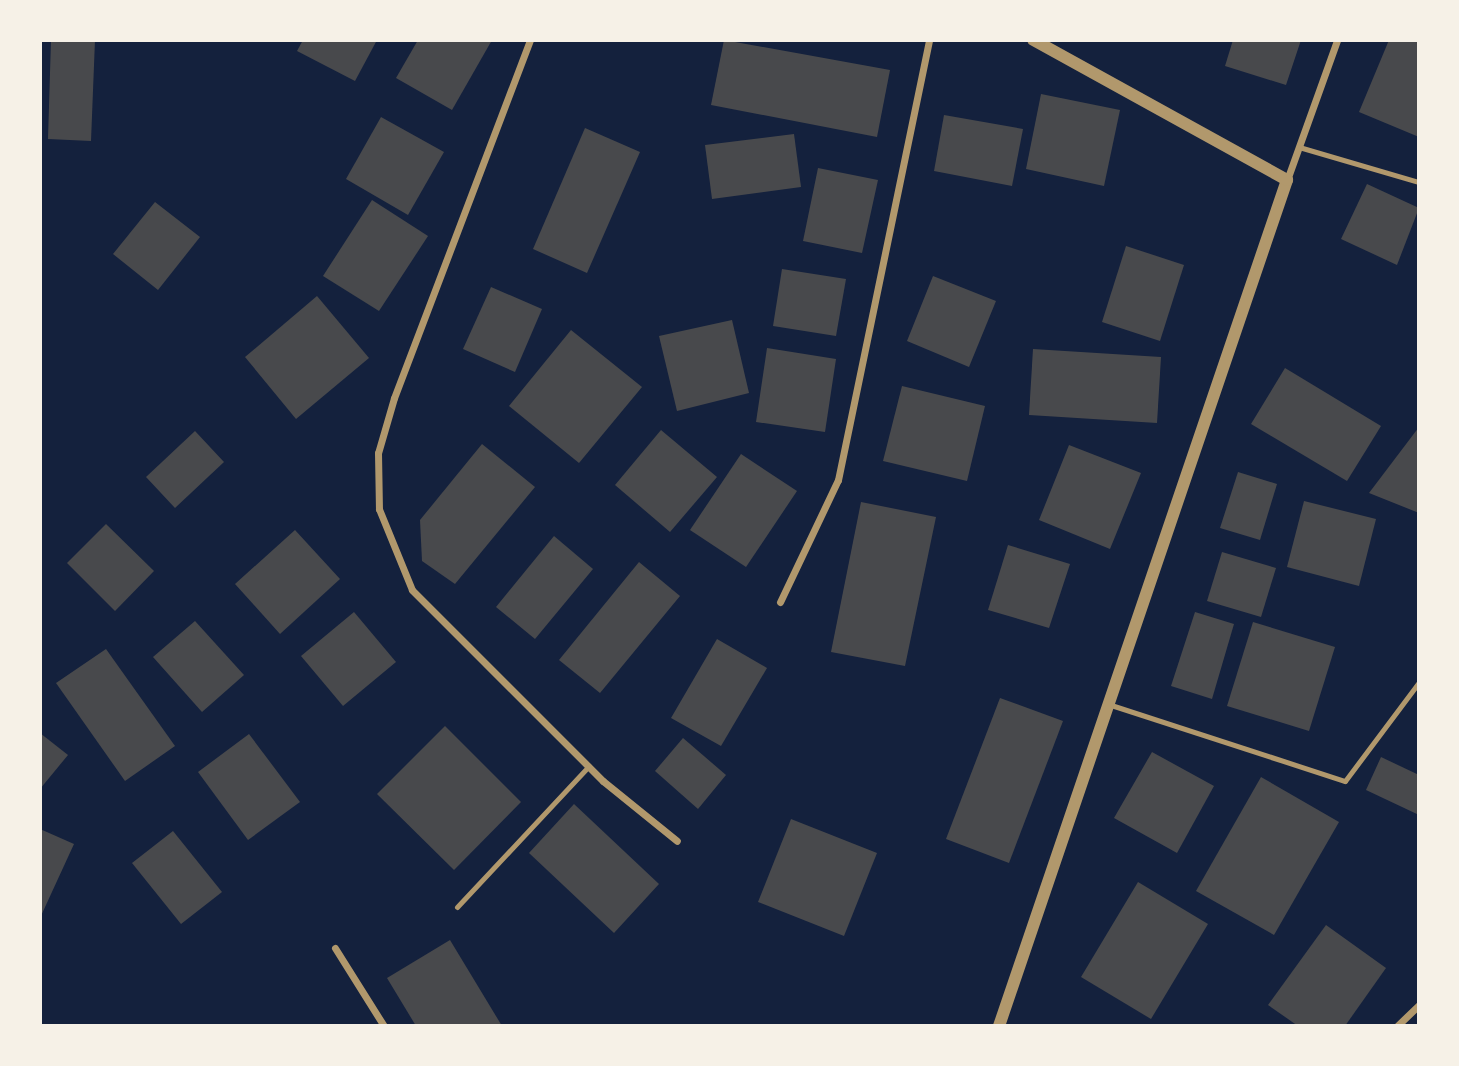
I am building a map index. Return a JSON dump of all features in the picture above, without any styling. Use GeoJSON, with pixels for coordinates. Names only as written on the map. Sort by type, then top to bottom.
{"type":"FeatureCollection","features":[{"type":"Feature","properties":{"kind":"street"},"geometry":{"type":"LineString","coordinates":[[530,40],[394,398],[378,453],[379,509],[412,590],[589,766],[677,841]]}},
{"type":"Feature","properties":{"kind":"street"},"geometry":{"type":"LineString","coordinates":[[780,602],[838,480],[929,40]]}},
{"type":"Feature","properties":{"kind":"street"},"geometry":{"type":"LineString","coordinates":[[1033,40],[1287,180]]}},
{"type":"Feature","properties":{"kind":"street"},"geometry":{"type":"LineString","coordinates":[[999,1026],[1111,705],[1336,40]]}},
{"type":"Feature","properties":{"kind":"street"},"geometry":{"type":"LineString","coordinates":[[335,948],[384,1026]]}},
{"type":"Feature","properties":{"kind":"street"},"geometry":{"type":"LineString","coordinates":[[1397,1026],[1419,1005]]}},
{"type":"Feature","properties":{"kind":"lane"},"geometry":{"type":"LineString","coordinates":[[1299,146],[1419,182]]}},
{"type":"Feature","properties":{"kind":"lane"},"geometry":{"type":"LineString","coordinates":[[1111,705],[1345,782],[1419,682]]}},
{"type":"Feature","properties":{"kind":"lane"},"geometry":{"type":"LineString","coordinates":[[457,907],[589,766]]}},
{"type":"Feature","properties":{"kind":"building"},"geometry":{"type":"Polygon","coordinates":[[[51,40],[95,40],[91,141],[48,139],[51,40]]]}},
{"type":"Feature","properties":{"kind":"building"},"geometry":{"type":"Polygon","coordinates":[[[303,40],[377,40],[355,81],[297,51],[303,40]]]}},
{"type":"Feature","properties":{"kind":"building"},"geometry":{"type":"Polygon","coordinates":[[[418,40],[492,40],[452,110],[396,78],[418,40]]]}},
{"type":"Feature","properties":{"kind":"building"},"geometry":{"type":"Polygon","coordinates":[[[724,40],[890,70],[877,137],[711,105],[724,40]]]}},
{"type":"Feature","properties":{"kind":"building"},"geometry":{"type":"Polygon","coordinates":[[[1233,40],[1301,40],[1286,85],[1225,66],[1233,40]]]}},
{"type":"Feature","properties":{"kind":"building"},"geometry":{"type":"Polygon","coordinates":[[[1389,40],[1419,40],[1419,137],[1359,112],[1389,40]]]}},
{"type":"Feature","properties":{"kind":"building"},"geometry":{"type":"Polygon","coordinates":[[[1041,94],[1120,110],[1104,186],[1026,169],[1041,94]]]}},
{"type":"Feature","properties":{"kind":"building"},"geometry":{"type":"Polygon","coordinates":[[[944,115],[1023,129],[1012,186],[934,171],[944,115]]]}},
{"type":"Feature","properties":{"kind":"building"},"geometry":{"type":"Polygon","coordinates":[[[381,117],[444,152],[408,215],[346,179],[381,117]]]}},
{"type":"Feature","properties":{"kind":"building"},"geometry":{"type":"Polygon","coordinates":[[[585,128],[640,152],[587,273],[533,249],[585,128]]]}},
{"type":"Feature","properties":{"kind":"building"},"geometry":{"type":"Polygon","coordinates":[[[794,134],[801,187],[712,199],[705,145],[794,134]]]}},
{"type":"Feature","properties":{"kind":"building"},"geometry":{"type":"Polygon","coordinates":[[[818,168],[878,180],[862,253],[803,241],[818,168]]]}},
{"type":"Feature","properties":{"kind":"building"},"geometry":{"type":"Polygon","coordinates":[[[1367,184],[1419,208],[1397,265],[1341,239],[1367,184]]]}},
{"type":"Feature","properties":{"kind":"building"},"geometry":{"type":"Polygon","coordinates":[[[372,200],[428,236],[379,311],[323,276],[372,200]]]}},
{"type":"Feature","properties":{"kind":"building"},"geometry":{"type":"Polygon","coordinates":[[[155,202],[200,237],[158,290],[113,254],[155,202]]]}},
{"type":"Feature","properties":{"kind":"building"},"geometry":{"type":"Polygon","coordinates":[[[1126,246],[1184,265],[1160,341],[1102,322],[1126,246]]]}},
{"type":"Feature","properties":{"kind":"building"},"geometry":{"type":"Polygon","coordinates":[[[782,269],[846,279],[836,336],[773,326],[782,269]]]}},
{"type":"Feature","properties":{"kind":"building"},"geometry":{"type":"Polygon","coordinates":[[[933,276],[996,301],[969,367],[907,341],[933,276]]]}},
{"type":"Feature","properties":{"kind":"building"},"geometry":{"type":"Polygon","coordinates":[[[491,287],[542,309],[515,372],[463,349],[491,287]]]}},
{"type":"Feature","properties":{"kind":"building"},"geometry":{"type":"Polygon","coordinates":[[[317,296],[369,358],[296,419],[245,357],[317,296]]]}},
{"type":"Feature","properties":{"kind":"building"},"geometry":{"type":"Polygon","coordinates":[[[732,320],[749,393],[677,411],[659,336],[732,320]]]}},
{"type":"Feature","properties":{"kind":"building"},"geometry":{"type":"Polygon","coordinates":[[[571,330],[642,387],[579,463],[509,406],[571,330]]]}},
{"type":"Feature","properties":{"kind":"building"},"geometry":{"type":"Polygon","coordinates":[[[767,348],[836,359],[825,432],[756,422],[767,348]]]}},
{"type":"Feature","properties":{"kind":"building"},"geometry":{"type":"Polygon","coordinates":[[[1033,349],[1161,357],[1157,423],[1029,415],[1033,349]]]}},
{"type":"Feature","properties":{"kind":"building"},"geometry":{"type":"Polygon","coordinates":[[[1285,368],[1381,426],[1347,481],[1251,424],[1285,368]]]}},
{"type":"Feature","properties":{"kind":"building"},"geometry":{"type":"Polygon","coordinates":[[[902,386],[985,406],[967,481],[883,461],[902,386]]]}},
{"type":"Feature","properties":{"kind":"building"},"geometry":{"type":"Polygon","coordinates":[[[1419,427],[1419,513],[1369,493],[1419,427]]]}},
{"type":"Feature","properties":{"kind":"building"},"geometry":{"type":"Polygon","coordinates":[[[661,430],[717,477],[670,532],[615,485],[661,430]]]}},
{"type":"Feature","properties":{"kind":"building"},"geometry":{"type":"Polygon","coordinates":[[[195,431],[224,462],[175,508],[146,477],[195,431]]]}},
{"type":"Feature","properties":{"kind":"building"},"geometry":{"type":"Polygon","coordinates":[[[482,444],[535,487],[455,584],[422,561],[420,520],[482,444]]]}},
{"type":"Feature","properties":{"kind":"building"},"geometry":{"type":"Polygon","coordinates":[[[1069,445],[1141,473],[1110,549],[1039,520],[1069,445]]]}},
{"type":"Feature","properties":{"kind":"building"},"geometry":{"type":"Polygon","coordinates":[[[741,454],[797,491],[746,567],[690,530],[741,454]]]}},
{"type":"Feature","properties":{"kind":"building"},"geometry":{"type":"Polygon","coordinates":[[[1238,472],[1277,484],[1260,540],[1220,528],[1238,472]]]}},
{"type":"Feature","properties":{"kind":"building"},"geometry":{"type":"Polygon","coordinates":[[[1304,501],[1376,519],[1359,586],[1287,567],[1304,501]]]}},
{"type":"Feature","properties":{"kind":"building"},"geometry":{"type":"Polygon","coordinates":[[[861,502],[936,517],[905,666],[831,652],[861,502]]]}},
{"type":"Feature","properties":{"kind":"building"},"geometry":{"type":"Polygon","coordinates":[[[106,524],[154,571],[115,611],[67,563],[106,524]]]}},
{"type":"Feature","properties":{"kind":"building"},"geometry":{"type":"Polygon","coordinates":[[[295,530],[340,579],[280,634],[235,584],[295,530]]]}},
{"type":"Feature","properties":{"kind":"building"},"geometry":{"type":"Polygon","coordinates":[[[554,536],[593,569],[535,639],[496,607],[554,536]]]}},
{"type":"Feature","properties":{"kind":"building"},"geometry":{"type":"Polygon","coordinates":[[[1008,545],[1070,564],[1049,628],[988,610],[1008,545]]]}},
{"type":"Feature","properties":{"kind":"building"},"geometry":{"type":"Polygon","coordinates":[[[1222,552],[1276,568],[1261,617],[1207,601],[1222,552]]]}},
{"type":"Feature","properties":{"kind":"building"},"geometry":{"type":"Polygon","coordinates":[[[639,562],[680,596],[600,693],[559,660],[639,562]]]}},
{"type":"Feature","properties":{"kind":"building"},"geometry":{"type":"Polygon","coordinates":[[[354,612],[396,662],[343,706],[301,656],[354,612]]]}},
{"type":"Feature","properties":{"kind":"building"},"geometry":{"type":"Polygon","coordinates":[[[1195,612],[1234,624],[1212,699],[1171,686],[1195,612]]]}},
{"type":"Feature","properties":{"kind":"building"},"geometry":{"type":"Polygon","coordinates":[[[195,621],[244,675],[202,712],[153,657],[195,621]]]}},
{"type":"Feature","properties":{"kind":"building"},"geometry":{"type":"Polygon","coordinates":[[[1253,622],[1335,647],[1309,731],[1227,706],[1253,622]]]}},
{"type":"Feature","properties":{"kind":"building"},"geometry":{"type":"Polygon","coordinates":[[[717,639],[767,668],[721,746],[671,718],[717,639]]]}},
{"type":"Feature","properties":{"kind":"building"},"geometry":{"type":"Polygon","coordinates":[[[106,649],[175,746],[125,781],[56,683],[106,649]]]}},
{"type":"Feature","properties":{"kind":"building"},"geometry":{"type":"Polygon","coordinates":[[[1000,698],[1063,721],[1009,863],[946,839],[1000,698]]]}},
{"type":"Feature","properties":{"kind":"building"},"geometry":{"type":"Polygon","coordinates":[[[445,726],[521,802],[454,870],[377,794],[445,726]]]}},
{"type":"Feature","properties":{"kind":"building"},"geometry":{"type":"Polygon","coordinates":[[[40,733],[68,755],[40,789],[40,733]]]}},
{"type":"Feature","properties":{"kind":"building"},"geometry":{"type":"Polygon","coordinates":[[[249,734],[300,802],[248,840],[198,772],[249,734]]]}},
{"type":"Feature","properties":{"kind":"building"},"geometry":{"type":"Polygon","coordinates":[[[683,738],[726,775],[698,809],[655,771],[683,738]]]}},
{"type":"Feature","properties":{"kind":"building"},"geometry":{"type":"Polygon","coordinates":[[[1152,752],[1214,786],[1177,853],[1114,818],[1152,752]]]}},
{"type":"Feature","properties":{"kind":"building"},"geometry":{"type":"Polygon","coordinates":[[[1381,757],[1419,775],[1419,815],[1366,790],[1381,757]]]}},
{"type":"Feature","properties":{"kind":"building"},"geometry":{"type":"Polygon","coordinates":[[[1261,777],[1339,822],[1274,935],[1196,891],[1261,777]]]}},
{"type":"Feature","properties":{"kind":"building"},"geometry":{"type":"Polygon","coordinates":[[[574,804],[659,884],[614,933],[529,853],[574,804]]]}},
{"type":"Feature","properties":{"kind":"building"},"geometry":{"type":"Polygon","coordinates":[[[791,819],[877,853],[844,936],[758,902],[791,819]]]}},
{"type":"Feature","properties":{"kind":"building"},"geometry":{"type":"Polygon","coordinates":[[[40,829],[74,844],[40,918],[40,829]]]}},
{"type":"Feature","properties":{"kind":"building"},"geometry":{"type":"Polygon","coordinates":[[[173,831],[222,892],[181,924],[132,863],[173,831]]]}},
{"type":"Feature","properties":{"kind":"building"},"geometry":{"type":"Polygon","coordinates":[[[1138,882],[1208,924],[1151,1019],[1081,977],[1138,882]]]}},
{"type":"Feature","properties":{"kind":"building"},"geometry":{"type":"Polygon","coordinates":[[[1326,925],[1386,968],[1345,1026],[1298,1026],[1268,1005],[1326,925]]]}},
{"type":"Feature","properties":{"kind":"building"},"geometry":{"type":"Polygon","coordinates":[[[450,940],[502,1026],[416,1026],[387,978],[450,940]]]}}]}
